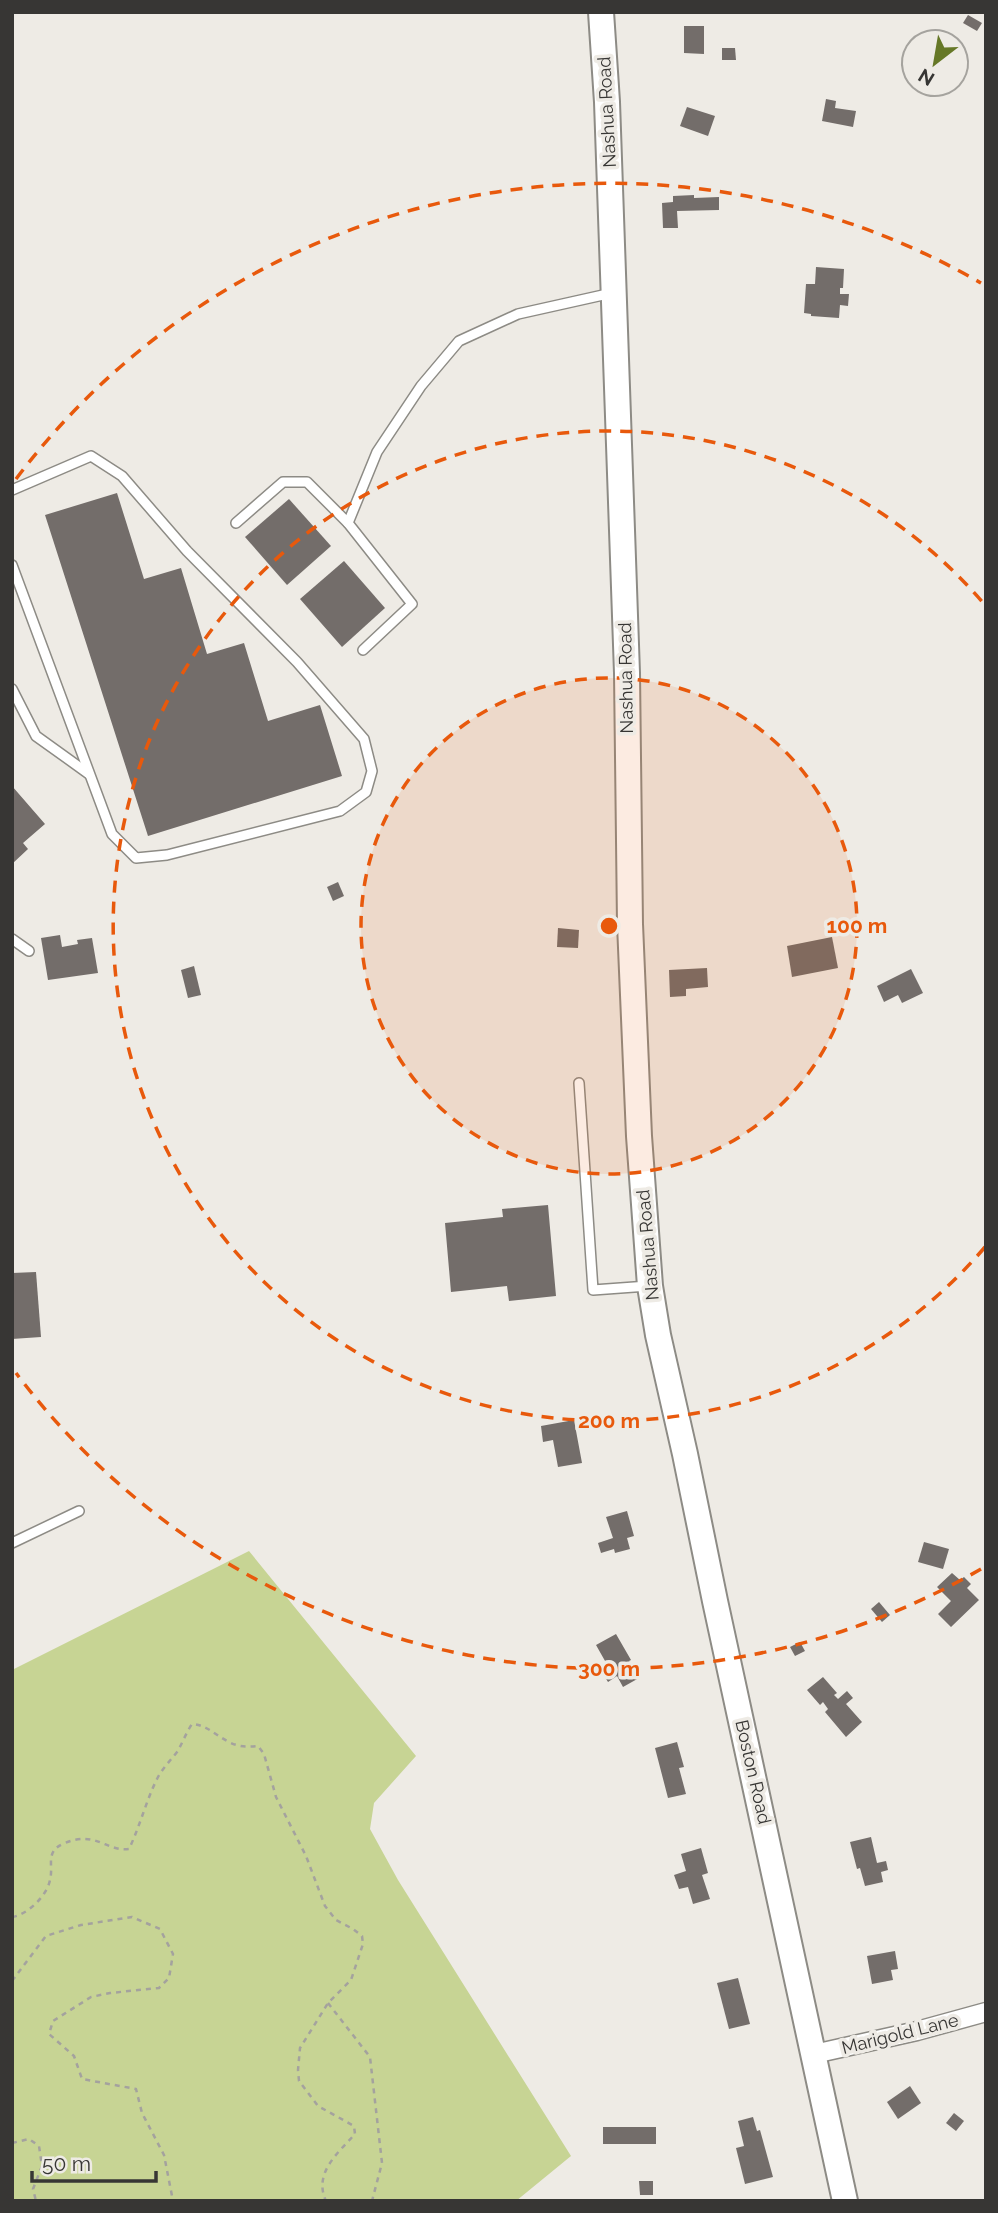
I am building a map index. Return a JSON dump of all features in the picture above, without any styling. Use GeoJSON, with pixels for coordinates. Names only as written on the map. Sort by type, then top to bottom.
{"type":"FeatureCollection","features":[{"type":"Feature","properties":{"kind":"main road","name":"Nashua Road"},"geometry":{"type":"LineString","coordinates":[[601,12],[614,293],[626,659],[630,924],[639,1136],[650,1286],[660,1343]]}},
{"type":"Feature","properties":{"kind":"main road","name":"Boston Road"},"geometry":{"type":"LineString","coordinates":[[660,1343],[845,2201]]}},
{"type":"Feature","properties":{"kind":"street","name":"Marigold Lane"},"geometry":{"type":"LineString","coordinates":[[814,2054],[986,2012]]}},
{"type":"Feature","properties":{"kind":"lane"},"geometry":{"type":"LineString","coordinates":[[348,523],[377,452],[421,386],[459,341],[518,314],[614,293]]}},
{"type":"Feature","properties":{"kind":"lane"},"geometry":{"type":"LineString","coordinates":[[12,490],[91,456],[122,476],[187,551],[297,662],[364,739],[372,771],[366,792],[340,811],[167,855],[135,858],[112,834],[12,565]]}},
{"type":"Feature","properties":{"kind":"lane"},"geometry":{"type":"LineString","coordinates":[[236,523],[283,482],[307,482],[348,523],[412,604],[363,650]]}},
{"type":"Feature","properties":{"kind":"lane"},"geometry":{"type":"LineString","coordinates":[[12,689],[36,736],[89,774]]}},
{"type":"Feature","properties":{"kind":"lane"},"geometry":{"type":"LineString","coordinates":[[12,939],[29,951]]}},
{"type":"Feature","properties":{"kind":"lane"},"geometry":{"type":"LineString","coordinates":[[579,1083],[593,1290],[650,1286]]}},
{"type":"Feature","properties":{"kind":"lane"},"geometry":{"type":"LineString","coordinates":[[12,1543],[79,1511]]}},
{"type":"Feature","properties":{"kind":"path"},"geometry":{"type":"LineString","coordinates":[[12,1917],[28,1911],[46,1890],[51,1879],[50,1861],[55,1848],[65,1843],[91,1839],[120,1850],[129,1849],[156,1779],[179,1749],[191,1724],[201,1724],[229,1742],[244,1747],[258,1746],[264,1754],[276,1797],[306,1856],[325,1906],[335,1920],[362,1936],[351,1980],[328,2003],[300,2048],[299,2081],[317,2106],[354,2126],[355,2134],[326,2169],[321,2190],[326,2201]]}},
{"type":"Feature","properties":{"kind":"path"},"geometry":{"type":"LineString","coordinates":[[12,1981],[46,1936],[81,1926],[132,1917],[160,1929],[173,1954],[170,1978],[159,1988],[90,1997],[53,2021],[49,2034],[74,2056],[82,2080],[136,2089],[142,2113],[164,2155],[173,2201]]}},
{"type":"Feature","properties":{"kind":"path"},"geometry":{"type":"LineString","coordinates":[[328,2003],[370,2057],[382,2163],[372,2201]]}},
{"type":"Feature","properties":{"kind":"path"},"geometry":{"type":"LineString","coordinates":[[12,2143],[29,2139],[39,2146],[42,2166],[33,2189],[36,2201]]}},
{"type":"Feature","properties":{"kind":"green space"},"geometry":{"type":"Polygon","coordinates":[[[249,1551],[416,1756],[374,1803],[370,1829],[398,1880],[571,2156],[516,2201],[12,2201],[12,1670],[249,1551]]]}},
{"type":"Feature","properties":{"kind":"building"},"geometry":{"type":"Polygon","coordinates":[[[968,15],[982,23],[977,31],[963,23],[968,15]]]}},
{"type":"Feature","properties":{"kind":"building"},"geometry":{"type":"Polygon","coordinates":[[[684,26],[704,26],[704,54],[684,53],[684,26]]]}},
{"type":"Feature","properties":{"kind":"building"},"geometry":{"type":"Polygon","coordinates":[[[722,48],[735,48],[736,60],[722,60],[722,48]]]}},
{"type":"Feature","properties":{"kind":"building"},"geometry":{"type":"Polygon","coordinates":[[[826,99],[836,101],[835,108],[856,111],[853,127],[822,121],[826,99]]]}},
{"type":"Feature","properties":{"kind":"building"},"geometry":{"type":"Polygon","coordinates":[[[687,107],[715,116],[708,136],[680,126],[687,107]]]}},
{"type":"Feature","properties":{"kind":"building"},"geometry":{"type":"Polygon","coordinates":[[[694,195],[694,198],[719,197],[719,210],[677,211],[678,228],[663,228],[662,203],[673,202],[673,196],[694,195]]]}},
{"type":"Feature","properties":{"kind":"building"},"geometry":{"type":"Polygon","coordinates":[[[816,267],[844,269],[840,294],[849,294],[848,306],[840,305],[839,318],[804,313],[806,284],[815,284],[816,267]]]}},
{"type":"Feature","properties":{"kind":"building"},"geometry":{"type":"Polygon","coordinates":[[[117,493],[144,579],[181,568],[207,654],[244,643],[268,721],[320,705],[342,776],[148,836],[45,515],[117,493]]]}},
{"type":"Feature","properties":{"kind":"building"},"geometry":{"type":"Polygon","coordinates":[[[289,499],[331,546],[287,585],[245,537],[289,499]]]}},
{"type":"Feature","properties":{"kind":"building"},"geometry":{"type":"Polygon","coordinates":[[[344,561],[385,608],[342,647],[300,599],[344,561]]]}},
{"type":"Feature","properties":{"kind":"building"},"geometry":{"type":"Polygon","coordinates":[[[12,786],[45,824],[23,843],[28,849],[12,864],[12,786]]]}},
{"type":"Feature","properties":{"kind":"building"},"geometry":{"type":"Polygon","coordinates":[[[338,882],[344,896],[333,901],[327,887],[338,882]]]}},
{"type":"Feature","properties":{"kind":"building"},"geometry":{"type":"Polygon","coordinates":[[[558,928],[579,930],[578,948],[557,947],[558,928]]]}},
{"type":"Feature","properties":{"kind":"building"},"geometry":{"type":"Polygon","coordinates":[[[60,935],[62,947],[78,944],[77,940],[92,938],[98,973],[48,980],[41,938],[60,935]]]}},
{"type":"Feature","properties":{"kind":"building"},"geometry":{"type":"Polygon","coordinates":[[[832,937],[838,968],[792,977],[787,946],[832,937]]]}},
{"type":"Feature","properties":{"kind":"building"},"geometry":{"type":"Polygon","coordinates":[[[194,966],[201,995],[188,998],[181,970],[194,966]]]}},
{"type":"Feature","properties":{"kind":"building"},"geometry":{"type":"Polygon","coordinates":[[[707,968],[708,987],[686,989],[686,996],[670,997],[669,970],[707,968]]]}},
{"type":"Feature","properties":{"kind":"building"},"geometry":{"type":"Polygon","coordinates":[[[911,969],[923,993],[902,1003],[898,995],[884,1002],[877,986],[911,969]]]}},
{"type":"Feature","properties":{"kind":"building"},"geometry":{"type":"Polygon","coordinates":[[[548,1205],[556,1296],[509,1301],[507,1286],[451,1292],[445,1223],[503,1217],[502,1209],[548,1205]]]}},
{"type":"Feature","properties":{"kind":"building"},"geometry":{"type":"Polygon","coordinates":[[[36,1272],[41,1337],[12,1339],[12,1273],[36,1272]]]}},
{"type":"Feature","properties":{"kind":"building"},"geometry":{"type":"Polygon","coordinates":[[[574,1420],[582,1463],[558,1467],[553,1440],[543,1442],[541,1426],[574,1420]]]}},
{"type":"Feature","properties":{"kind":"building"},"geometry":{"type":"Polygon","coordinates":[[[627,1511],[634,1536],[627,1538],[630,1549],[615,1553],[614,1549],[601,1553],[598,1543],[613,1538],[606,1517],[627,1511]]]}},
{"type":"Feature","properties":{"kind":"building"},"geometry":{"type":"Polygon","coordinates":[[[924,1542],[949,1549],[943,1569],[918,1562],[924,1542]]]}},
{"type":"Feature","properties":{"kind":"building"},"geometry":{"type":"Polygon","coordinates":[[[952,1573],[960,1580],[964,1577],[971,1584],[967,1588],[979,1600],[951,1627],[938,1614],[951,1601],[937,1587],[952,1573]]]}},
{"type":"Feature","properties":{"kind":"building"},"geometry":{"type":"Polygon","coordinates":[[[879,1602],[890,1615],[882,1622],[871,1609],[879,1602]]]}},
{"type":"Feature","properties":{"kind":"building"},"geometry":{"type":"Polygon","coordinates":[[[616,1634],[639,1678],[623,1687],[617,1676],[608,1682],[602,1672],[609,1668],[596,1645],[616,1634]]]}},
{"type":"Feature","properties":{"kind":"building"},"geometry":{"type":"Polygon","coordinates":[[[800,1642],[805,1651],[795,1656],[790,1647],[800,1642]]]}},
{"type":"Feature","properties":{"kind":"building"},"geometry":{"type":"Polygon","coordinates":[[[823,1677],[837,1693],[834,1695],[838,1699],[847,1691],[853,1698],[846,1704],[862,1722],[846,1737],[825,1712],[828,1709],[823,1702],[820,1705],[807,1690],[823,1677]]]}},
{"type":"Feature","properties":{"kind":"building"},"geometry":{"type":"Polygon","coordinates":[[[677,1742],[684,1767],[679,1768],[686,1794],[668,1798],[655,1748],[677,1742]]]}},
{"type":"Feature","properties":{"kind":"building"},"geometry":{"type":"Polygon","coordinates":[[[871,1837],[877,1863],[886,1861],[888,1870],[881,1872],[883,1882],[865,1886],[850,1842],[871,1837]]]}},
{"type":"Feature","properties":{"kind":"building"},"geometry":{"type":"Polygon","coordinates":[[[701,1848],[708,1873],[702,1875],[710,1899],[693,1904],[688,1887],[679,1889],[674,1875],[686,1871],[681,1854],[701,1848]]]}},
{"type":"Feature","properties":{"kind":"building"},"geometry":{"type":"Polygon","coordinates":[[[895,1951],[898,1969],[891,1970],[893,1980],[872,1984],[867,1956],[895,1951]]]}},
{"type":"Feature","properties":{"kind":"building"},"geometry":{"type":"Polygon","coordinates":[[[738,1978],[750,2024],[729,2029],[717,1983],[738,1978]]]}},
{"type":"Feature","properties":{"kind":"building"},"geometry":{"type":"Polygon","coordinates":[[[910,2086],[921,2103],[898,2119],[887,2102],[910,2086]]]}},
{"type":"Feature","properties":{"kind":"building"},"geometry":{"type":"Polygon","coordinates":[[[954,2113],[964,2121],[956,2131],[946,2123],[954,2113]]]}},
{"type":"Feature","properties":{"kind":"building"},"geometry":{"type":"Polygon","coordinates":[[[753,2117],[757,2131],[760,2130],[773,2177],[745,2184],[736,2148],[744,2146],[738,2121],[753,2117]]]}},
{"type":"Feature","properties":{"kind":"building"},"geometry":{"type":"Polygon","coordinates":[[[603,2127],[656,2127],[656,2144],[603,2144],[603,2127]]]}},
{"type":"Feature","properties":{"kind":"building"},"geometry":{"type":"Polygon","coordinates":[[[639,2181],[653,2181],[653,2195],[640,2195],[639,2181]]]}}]}
